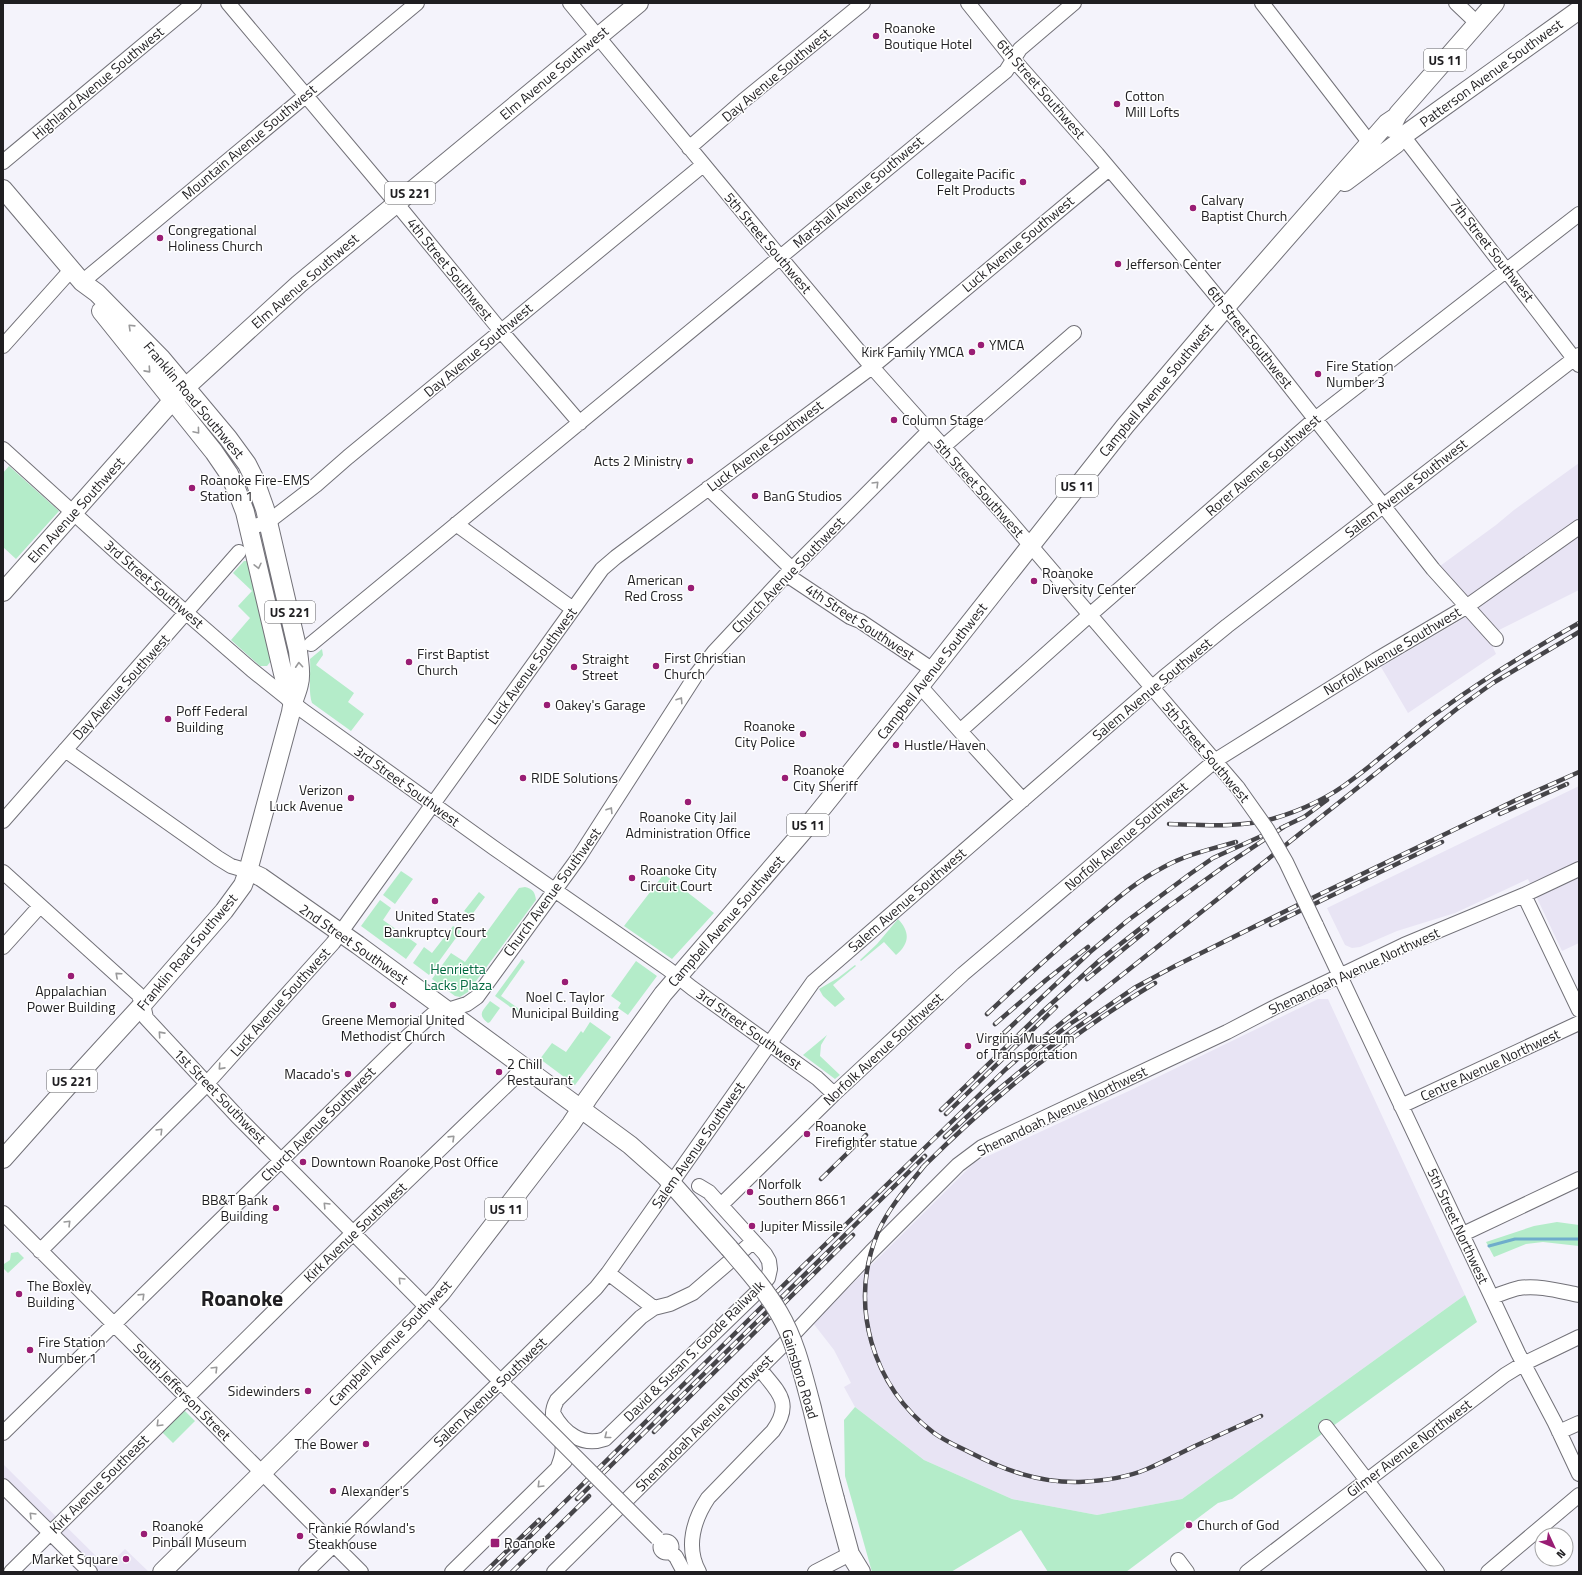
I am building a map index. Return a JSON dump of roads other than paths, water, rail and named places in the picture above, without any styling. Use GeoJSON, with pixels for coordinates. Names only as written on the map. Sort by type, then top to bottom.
{"type":"FeatureCollection","features":[{"type":"Feature","properties":{"kind":"main road","name":"Elm Avenue Southwest"},"geometry":{"type":"LineString","coordinates":[[3,592],[186,387],[299,284],[638,3]]}},
{"type":"Feature","properties":{"kind":"main road","name":"Campbell Avenue Southwest"},"geometry":{"type":"LineString","coordinates":[[262,1472],[428,1308],[441,1293],[571,1124],[677,976],[781,858],[933,670],[1125,426],[1335,182],[1378,146],[1396,117],[1495,3]]}},
{"type":"Feature","properties":{"kind":"main road","name":"Patterson Avenue Southwest"},"geometry":{"type":"LineString","coordinates":[[1378,146],[1403,136],[1578,14]]}},
{"type":"Feature","properties":{"kind":"main road","name":"Franklin Road Southwest"},"geometry":{"type":"LineString","coordinates":[[3,189],[76,276],[91,300],[173,400],[214,452],[229,474],[237,490],[249,528],[284,682],[292,702]]}},
{"type":"Feature","properties":{"kind":"main road","name":"Franklin Road Southwest"},"geometry":{"type":"LineString","coordinates":[[3,1159],[144,1004],[224,911],[243,885],[291,712],[292,702],[300,683],[298,651],[268,522],[254,478],[228,438],[161,358],[97,293],[76,276]]}},
{"type":"Feature","properties":{"kind":"main road","name":"2nd Street Southwest"},"geometry":{"type":"LineString","coordinates":[[248,871],[261,877],[340,933],[581,1108],[643,1155],[671,1183]]}},
{"type":"Feature","properties":{"kind":"main road","name":"Gainsboro Road"},"geometry":{"type":"LineString","coordinates":[[671,1183],[729,1248],[767,1294],[789,1333],[797,1354],[807,1390],[834,1499],[850,1554],[850,1572]]}},
{"type":"Feature","properties":{"kind":"main road","name":"US 11"},"geometry":{"type":"LineString","coordinates":[[162,1572],[262,1472]]}},
{"type":"Feature","properties":{"kind":"main road","name":"Gainsboro Road"},"geometry":{"type":"LineString","coordinates":[[850,1554],[862,1572]]}},
{"type":"Feature","properties":{"kind":"street","name":"Highland Avenue Southwest"},"geometry":{"type":"LineString","coordinates":[[3,162],[194,3]]}},
{"type":"Feature","properties":{"kind":"street","name":"4th Street Southwest"},"geometry":{"type":"LineString","coordinates":[[228,3],[305,96],[397,203],[448,268],[580,423]]}},
{"type":"Feature","properties":{"kind":"street","name":"Mountain Avenue Southwest"},"geometry":{"type":"LineString","coordinates":[[3,346],[76,276],[305,96],[403,8],[417,3]]}},
{"type":"Feature","properties":{"kind":"street","name":"5th Street Southwest"},"geometry":{"type":"LineString","coordinates":[[570,3],[872,367],[1216,760],[1267,829],[1286,862],[1340,976]]}},
{"type":"Feature","properties":{"kind":"street","name":"Day Avenue Southwest"},"geometry":{"type":"LineString","coordinates":[[689,148],[863,3]]}},
{"type":"Feature","properties":{"kind":"street","name":"6th Street Southwest"},"geometry":{"type":"LineString","coordinates":[[968,3],[1013,59],[1110,169],[1226,307],[1433,569],[1496,639]]}},
{"type":"Feature","properties":{"kind":"street","name":"Marshall Avenue Southwest"},"geometry":{"type":"LineString","coordinates":[[311,644],[1006,71],[1020,49],[1074,3]]}},
{"type":"Feature","properties":{"kind":"street"},"geometry":{"type":"LineString","coordinates":[[1262,3],[1378,146]]}},
{"type":"Feature","properties":{"kind":"street"},"geometry":{"type":"LineString","coordinates":[[1456,3],[1477,24]]}},
{"type":"Feature","properties":{"kind":"street","name":"7th Street Southwest"},"geometry":{"type":"LineString","coordinates":[[1403,136],[1506,270],[1577,359]]}},
{"type":"Feature","properties":{"kind":"street","name":"Day Avenue Southwest"},"geometry":{"type":"LineString","coordinates":[[249,528],[268,522],[316,485],[703,165]]}},
{"type":"Feature","properties":{"kind":"street","name":"Luck Avenue Southwest"},"geometry":{"type":"LineString","coordinates":[[40,1251],[206,1084],[333,943],[602,569],[708,488],[872,367],[1110,169]]}},
{"type":"Feature","properties":{"kind":"street","name":"Rorer Avenue Southwest"},"geometry":{"type":"LineString","coordinates":[[960,731],[1315,419],[1579,214]]}},
{"type":"Feature","properties":{"kind":"street"},"geometry":{"type":"LineString","coordinates":[[943,447],[1074,333]]}},
{"type":"Feature","properties":{"kind":"street","name":"Salem Avenue Southwest"},"geometry":{"type":"LineString","coordinates":[[306,1572],[504,1385],[596,1288],[813,982],[1152,687],[1383,506],[1577,359]]}},
{"type":"Feature","properties":{"kind":"street","name":"Church Avenue Southwest"},"geometry":{"type":"LineString","coordinates":[[3,1433],[409,1034],[432,1015],[468,1004],[477,997],[555,891],[605,819],[696,675],[714,652],[789,572],[929,431]]}},
{"type":"Feature","properties":{"kind":"street","name":"3rd Street Southwest"},"geometry":{"type":"LineString","coordinates":[[3,449],[186,613],[292,702],[433,805],[677,976],[817,1078],[834,1094]]}},
{"type":"Feature","properties":{"kind":"street","name":"4th Street Southwest"},"geometry":{"type":"LineString","coordinates":[[708,488],[789,572],[850,617],[860,621],[933,670]]}},
{"type":"Feature","properties":{"kind":"street"},"geometry":{"type":"LineString","coordinates":[[456,524],[573,609]]}},
{"type":"Feature","properties":{"kind":"street","name":"Norfolk Avenue Southwest"},"geometry":{"type":"LineString","coordinates":[[721,1205],[834,1094],[963,974],[1216,760],[1376,660],[1466,607],[1579,527]]}},
{"type":"Feature","properties":{"kind":"street","name":"Day Avenue Southwest"},"geometry":{"type":"LineString","coordinates":[[3,821],[239,552]]}},
{"type":"Feature","properties":{"kind":"street"},"geometry":{"type":"LineString","coordinates":[[920,686],[1023,800]]}},
{"type":"Feature","properties":{"kind":"street","name":"2nd Street Southwest"},"geometry":{"type":"LineString","coordinates":[[65,750],[218,858],[231,866],[248,871]]}},
{"type":"Feature","properties":{"kind":"street","name":"Shenandoah Avenue Northwest"},"geometry":{"type":"LineString","coordinates":[[554,1572],[791,1336],[871,1252],[953,1170],[982,1147],[1227,1032],[1404,945],[1524,895],[1579,869]]}},
{"type":"Feature","properties":{"kind":"street","name":"1st Street Southwest"},"geometry":{"type":"LineString","coordinates":[[3,872],[138,994],[144,1004],[146,1018],[206,1084],[504,1385],[676,1556],[684,1572]]}},
{"type":"Feature","properties":{"kind":"street"},"geometry":{"type":"LineString","coordinates":[[1524,895],[1579,1010]]}},
{"type":"Feature","properties":{"kind":"street"},"geometry":{"type":"LineString","coordinates":[[3,947],[40,906]]}},
{"type":"Feature","properties":{"kind":"street","name":"5th Street Northwest"},"geometry":{"type":"LineString","coordinates":[[1340,976],[1523,1364],[1560,1432],[1579,1474]]}},
{"type":"Feature","properties":{"kind":"street","name":"Centre Avenue Northwest"},"geometry":{"type":"LineString","coordinates":[[1402,1106],[1579,1024]]}},
{"type":"Feature","properties":{"kind":"street","name":"Kirk Avenue Southwest"},"geometry":{"type":"LineString","coordinates":[[187,1396],[353,1233],[505,1087],[523,1067]]}},
{"type":"Feature","properties":{"kind":"street"},"geometry":{"type":"LineString","coordinates":[[1463,1234],[1579,1179]]}},
{"type":"Feature","properties":{"kind":"street"},"geometry":{"type":"LineString","coordinates":[[699,1186],[709,1192],[757,1245]]}},
{"type":"Feature","properties":{"kind":"street","name":"South Jefferson Street"},"geometry":{"type":"LineString","coordinates":[[3,1213],[361,1572]]}},
{"type":"Feature","properties":{"kind":"street"},"geometry":{"type":"LineString","coordinates":[[558,1467],[563,1456],[562,1443],[553,1421],[554,1404],[557,1400],[641,1317],[654,1308],[670,1304],[693,1293],[748,1246],[757,1245]]}},
{"type":"Feature","properties":{"kind":"street","name":"David & Susan S. Goode Railwalk"},"geometry":{"type":"LineString","coordinates":[[591,1442],[605,1440],[757,1292],[768,1278],[770,1269],[766,1254],[757,1245]]}},
{"type":"Feature","properties":{"kind":"street"},"geometry":{"type":"LineString","coordinates":[[608,1273],[654,1308]]}},
{"type":"Feature","properties":{"kind":"street"},"geometry":{"type":"LineString","coordinates":[[1492,1297],[1518,1289],[1531,1287],[1579,1295]]}},
{"type":"Feature","properties":{"kind":"street","name":"Gilmer Avenue Northwest"},"geometry":{"type":"LineString","coordinates":[[1247,1572],[1506,1375],[1523,1364],[1579,1337]]}},
{"type":"Feature","properties":{"kind":"street"},"geometry":{"type":"LineString","coordinates":[[697,1571],[692,1541],[695,1521],[701,1508],[708,1498],[773,1431],[780,1421],[783,1413],[781,1398],[759,1368]]}},
{"type":"Feature","properties":{"kind":"street","name":"Kirk Avenue Southeast"},"geometry":{"type":"LineString","coordinates":[[11,1572],[187,1396]]}},
{"type":"Feature","properties":{"kind":"street"},"geometry":{"type":"LineString","coordinates":[[553,1413],[559,1422],[574,1437],[591,1442]]}},
{"type":"Feature","properties":{"kind":"street"},"geometry":{"type":"LineString","coordinates":[[1560,1432],[1579,1423]]}},
{"type":"Feature","properties":{"kind":"street"},"geometry":{"type":"LineString","coordinates":[[1326,1427],[1437,1572]]}},
{"type":"Feature","properties":{"kind":"street"},"geometry":{"type":"LineString","coordinates":[[452,1572],[578,1448],[591,1442]]}},
{"type":"Feature","properties":{"kind":"street"},"geometry":{"type":"LineString","coordinates":[[3,1486],[90,1572]]}},
{"type":"Feature","properties":{"kind":"street"},"geometry":{"type":"LineString","coordinates":[[1488,1572],[1579,1494]]}},
{"type":"Feature","properties":{"kind":"street"},"geometry":{"type":"LineString","coordinates":[[815,1572],[850,1554]]}},
{"type":"Feature","properties":{"kind":"street"},"geometry":{"type":"LineString","coordinates":[[1178,1560],[1187,1572]]}},
{"type":"Feature","properties":{"kind":"waterway"},"geometry":{"type":"LineString","coordinates":[[1489,1246],[1515,1239],[1579,1239]]}},
{"type":"Feature","properties":{"kind":"railway"},"geometry":{"type":"LineString","coordinates":[[1169,824],[1247,824],[1283,816],[1304,808],[1344,786],[1418,727],[1474,687],[1579,623]]}},
{"type":"Feature","properties":{"kind":"railway"},"geometry":{"type":"LineString","coordinates":[[494,1572],[805,1264],[1006,1069],[1030,1048],[1458,708],[1493,683],[1579,632]]}},
{"type":"Feature","properties":{"kind":"railway"},"geometry":{"type":"LineString","coordinates":[[945,1137],[983,1102],[1045,1051],[1134,988],[1308,900],[1516,800],[1579,772]]}},
{"type":"Feature","properties":{"kind":"railway"},"geometry":{"type":"LineString","coordinates":[[1500,814],[1567,784]]}},
{"type":"Feature","properties":{"kind":"railway"},"geometry":{"type":"LineString","coordinates":[[1281,828],[1304,817],[1327,800]]}},
{"type":"Feature","properties":{"kind":"railway"},"geometry":{"type":"LineString","coordinates":[[941,1110],[1041,1013],[1100,960],[1165,909],[1226,865],[1285,826]]}},
{"type":"Feature","properties":{"kind":"railway"},"geometry":{"type":"LineString","coordinates":[[1004,1033],[1090,952],[1127,921],[1213,858],[1266,834]]}},
{"type":"Feature","properties":{"kind":"railway"},"geometry":{"type":"LineString","coordinates":[[987,1014],[1071,937],[1138,883],[1180,859],[1236,842]]}},
{"type":"Feature","properties":{"kind":"railway"},"geometry":{"type":"LineString","coordinates":[[1271,925],[1442,842]]}},
{"type":"Feature","properties":{"kind":"railway"},"geometry":{"type":"LineString","coordinates":[[1087,979],[1147,930]]}},
{"type":"Feature","properties":{"kind":"railway"},"geometry":{"type":"LineString","coordinates":[[995,1024],[1046,980],[1088,947]]}},
{"type":"Feature","properties":{"kind":"railway"},"geometry":{"type":"LineString","coordinates":[[922,1168],[948,1142],[1033,1068],[1093,1023],[1155,983]]}},
{"type":"Feature","properties":{"kind":"railway"},"geometry":{"type":"LineString","coordinates":[[946,1114],[1056,1007]]}},
{"type":"Feature","properties":{"kind":"railway"},"geometry":{"type":"LineString","coordinates":[[1035,1051],[1085,1014]]}},
{"type":"Feature","properties":{"kind":"railway"},"geometry":{"type":"LineString","coordinates":[[821,1179],[866,1135]]}},
{"type":"Feature","properties":{"kind":"railway"},"geometry":{"type":"LineString","coordinates":[[577,1499],[925,1156]]}},
{"type":"Feature","properties":{"kind":"railway"},"geometry":{"type":"LineString","coordinates":[[925,1165],[893,1205],[882,1223],[869,1260],[865,1288],[866,1315],[872,1342],[881,1368],[895,1392],[913,1414],[934,1433],[1009,1470],[1036,1478],[1064,1482],[1079,1482],[1096,1481],[1131,1475],[1159,1464],[1261,1416]]}},
{"type":"Feature","properties":{"kind":"railway"},"geometry":{"type":"LineString","coordinates":[[654,1432],[853,1235]]}},
{"type":"Feature","properties":{"kind":"railway"},"geometry":{"type":"LineString","coordinates":[[512,1572],[589,1496]]}},
{"type":"Feature","properties":{"kind":"railway"},"geometry":{"type":"LineString","coordinates":[[485,1572],[539,1520]]}},
{"type":"Feature","properties":{"kind":"place","name":"Roanoke Boutique Hotel"},"geometry":{"type":"Point","coordinates":[876,36]}},
{"type":"Feature","properties":{"kind":"place","name":"Cotton Mill Lofts"},"geometry":{"type":"Point","coordinates":[1117,104]}},
{"type":"Feature","properties":{"kind":"place","name":"Collegaite Pacific Felt Products"},"geometry":{"type":"Point","coordinates":[1023,182]}},
{"type":"Feature","properties":{"kind":"place","name":"Calvary Baptist Church"},"geometry":{"type":"Point","coordinates":[1193,208]}},
{"type":"Feature","properties":{"kind":"place","name":"Congregational Holiness Church"},"geometry":{"type":"Point","coordinates":[160,238]}},
{"type":"Feature","properties":{"kind":"place","name":"Jefferson Center"},"geometry":{"type":"Point","coordinates":[1118,264]}},
{"type":"Feature","properties":{"kind":"place","name":"YMCA"},"geometry":{"type":"Point","coordinates":[981,345]}},
{"type":"Feature","properties":{"kind":"place","name":"Kirk Family YMCA"},"geometry":{"type":"Point","coordinates":[972,352]}},
{"type":"Feature","properties":{"kind":"place","name":"Fire Station Number 3"},"geometry":{"type":"Point","coordinates":[1318,374]}},
{"type":"Feature","properties":{"kind":"place","name":"Column Stage"},"geometry":{"type":"Point","coordinates":[894,420]}},
{"type":"Feature","properties":{"kind":"place","name":"Acts 2 Ministry"},"geometry":{"type":"Point","coordinates":[690,461]}},
{"type":"Feature","properties":{"kind":"place","name":"Roanoke Fire-EMS Station 1"},"geometry":{"type":"Point","coordinates":[192,488]}},
{"type":"Feature","properties":{"kind":"place","name":"BanG Studios"},"geometry":{"type":"Point","coordinates":[755,496]}},
{"type":"Feature","properties":{"kind":"place","name":"Roanoke Diversity Center"},"geometry":{"type":"Point","coordinates":[1034,581]}},
{"type":"Feature","properties":{"kind":"place","name":"American Red Cross"},"geometry":{"type":"Point","coordinates":[691,588]}},
{"type":"Feature","properties":{"kind":"place","name":"First Baptist Church"},"geometry":{"type":"Point","coordinates":[409,662]}},
{"type":"Feature","properties":{"kind":"place","name":"First Christian Church"},"geometry":{"type":"Point","coordinates":[656,666]}},
{"type":"Feature","properties":{"kind":"place","name":"Straight Street"},"geometry":{"type":"Point","coordinates":[574,667]}},
{"type":"Feature","properties":{"kind":"place","name":"Oakey's Garage"},"geometry":{"type":"Point","coordinates":[547,705]}},
{"type":"Feature","properties":{"kind":"place","name":"Poff Federal Building"},"geometry":{"type":"Point","coordinates":[168,719]}},
{"type":"Feature","properties":{"kind":"place","name":"Roanoke City Police"},"geometry":{"type":"Point","coordinates":[803,734]}},
{"type":"Feature","properties":{"kind":"place","name":"Hustle/Haven"},"geometry":{"type":"Point","coordinates":[896,745]}},
{"type":"Feature","properties":{"kind":"place","name":"RIDE Solutions"},"geometry":{"type":"Point","coordinates":[523,778]}},
{"type":"Feature","properties":{"kind":"place","name":"Roanoke City Sheriff"},"geometry":{"type":"Point","coordinates":[785,778]}},
{"type":"Feature","properties":{"kind":"place","name":"Verizon Luck Avenue"},"geometry":{"type":"Point","coordinates":[351,798]}},
{"type":"Feature","properties":{"kind":"place","name":"Roanoke City Jail Administration Office"},"geometry":{"type":"Point","coordinates":[688,802]}},
{"type":"Feature","properties":{"kind":"place","name":"Roanoke City Circuit Court"},"geometry":{"type":"Point","coordinates":[632,878]}},
{"type":"Feature","properties":{"kind":"place","name":"United States Bankruptcy Court"},"geometry":{"type":"Point","coordinates":[435,901]}},
{"type":"Feature","properties":{"kind":"place","name":"Appalachian Power Building"},"geometry":{"type":"Point","coordinates":[71,976]}},
{"type":"Feature","properties":{"kind":"place","name":"Noel C. Taylor Municipal Building"},"geometry":{"type":"Point","coordinates":[565,982]}},
{"type":"Feature","properties":{"kind":"place","name":"Greene Memorial United Methodist Church"},"geometry":{"type":"Point","coordinates":[393,1005]}},
{"type":"Feature","properties":{"kind":"place","name":"Virginia Museum of Transportation"},"geometry":{"type":"Point","coordinates":[968,1046]}},
{"type":"Feature","properties":{"kind":"place","name":"2 Chill Restaurant"},"geometry":{"type":"Point","coordinates":[499,1072]}},
{"type":"Feature","properties":{"kind":"place","name":"Macado's"},"geometry":{"type":"Point","coordinates":[348,1074]}},
{"type":"Feature","properties":{"kind":"place","name":"Roanoke Firefighter statue"},"geometry":{"type":"Point","coordinates":[807,1134]}},
{"type":"Feature","properties":{"kind":"place","name":"Downtown Roanoke Post Office"},"geometry":{"type":"Point","coordinates":[303,1162]}},
{"type":"Feature","properties":{"kind":"place","name":"Norfolk Southern 8661"},"geometry":{"type":"Point","coordinates":[750,1192]}},
{"type":"Feature","properties":{"kind":"place","name":"BB&T Bank Building"},"geometry":{"type":"Point","coordinates":[276,1208]}},
{"type":"Feature","properties":{"kind":"place","name":"Jupiter Missile"},"geometry":{"type":"Point","coordinates":[752,1226]}},
{"type":"Feature","properties":{"kind":"place","name":"The Boxley Building"},"geometry":{"type":"Point","coordinates":[19,1294]}},
{"type":"Feature","properties":{"kind":"place","name":"Fire Station Number 1"},"geometry":{"type":"Point","coordinates":[30,1350]}},
{"type":"Feature","properties":{"kind":"place","name":"Sidewinders"},"geometry":{"type":"Point","coordinates":[308,1391]}},
{"type":"Feature","properties":{"kind":"place","name":"The Bower"},"geometry":{"type":"Point","coordinates":[366,1444]}},
{"type":"Feature","properties":{"kind":"place","name":"Alexander's"},"geometry":{"type":"Point","coordinates":[333,1491]}},
{"type":"Feature","properties":{"kind":"place","name":"Church of God"},"geometry":{"type":"Point","coordinates":[1189,1525]}},
{"type":"Feature","properties":{"kind":"place","name":"Roanoke Pinball Museum"},"geometry":{"type":"Point","coordinates":[144,1534]}},
{"type":"Feature","properties":{"kind":"place","name":"Frankie Rowland's Steakhouse"},"geometry":{"type":"Point","coordinates":[300,1536]}},
{"type":"Feature","properties":{"kind":"place","name":"Roanoke"},"geometry":{"type":"Point","coordinates":[495,1543]}},
{"type":"Feature","properties":{"kind":"place","name":"Market Square"},"geometry":{"type":"Point","coordinates":[126,1559]}},
{"type":"Feature","properties":{"kind":"district","name":"Roanoke"},"geometry":{"type":"Point","coordinates":[242,1298]}},
{"type":"Feature","properties":{"kind":"park label","name":"Henrietta Lacks Plaza"},"geometry":{"type":"Point","coordinates":[458,978]}}]}
